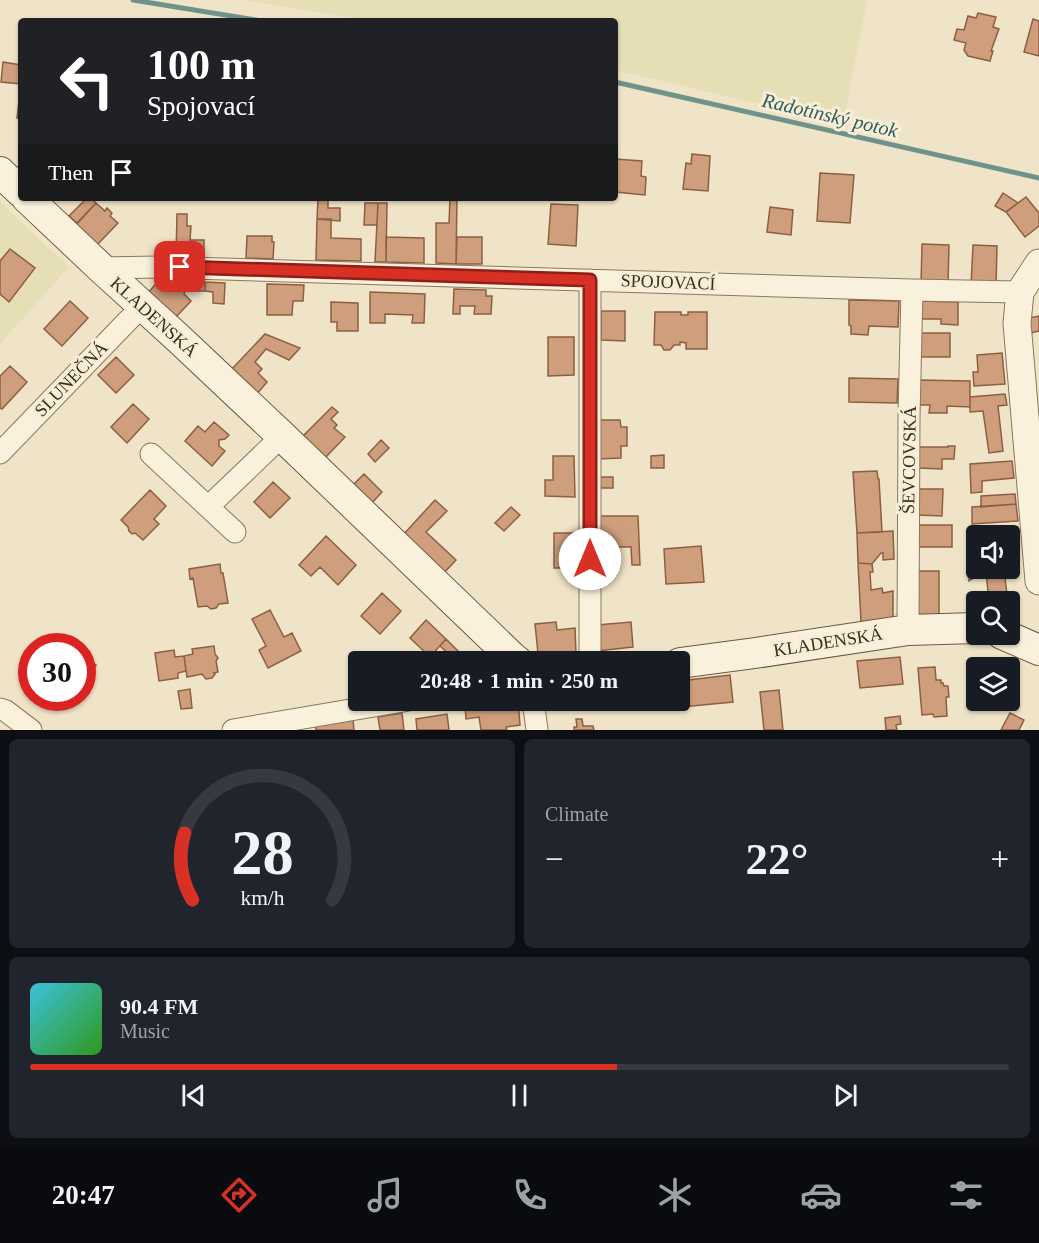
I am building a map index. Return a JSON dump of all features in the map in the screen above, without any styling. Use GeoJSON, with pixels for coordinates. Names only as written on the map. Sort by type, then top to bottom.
{"type":"FeatureCollection","features":[{"type":"Feature","properties":{"kind":"main road"},"geometry":{"type":"LineString","coordinates":[[0,172],[18,189]]}},
{"type":"Feature","properties":{"kind":"main road","name":"KLADENSKÁ"},"geometry":{"type":"LineString","coordinates":[[30,201],[282,436],[506,651]]}},
{"type":"Feature","properties":{"kind":"main road","name":"KLADENSKÁ"},"geometry":{"type":"LineString","coordinates":[[690,662],[908,630],[966,628]]}},
{"type":"Feature","properties":{"kind":"main road"},"geometry":{"type":"LineString","coordinates":[[1020,642],[1039,650]]}},
{"type":"Feature","properties":{"kind":"street"},"geometry":{"type":"LineString","coordinates":[[1039,263],[1020,292],[1017,323],[1039,581]]}},
{"type":"Feature","properties":{"kind":"street","name":"SPOJOVACÍ"},"geometry":{"type":"LineString","coordinates":[[101,268],[158,267],[1020,292]]}},
{"type":"Feature","properties":{"kind":"street"},"geometry":{"type":"LineString","coordinates":[[590,280],[590,651]]}},
{"type":"Feature","properties":{"kind":"street","name":"ŠEVCOVSKÁ"},"geometry":{"type":"LineString","coordinates":[[908,630],[912,290]]}},
{"type":"Feature","properties":{"kind":"street","name":"SLUNEČNÁ"},"geometry":{"type":"LineString","coordinates":[[0,453],[142,306]]}},
{"type":"Feature","properties":{"kind":"street"},"geometry":{"type":"LineString","coordinates":[[208,507],[282,436]]}},
{"type":"Feature","properties":{"kind":"street"},"geometry":{"type":"LineString","coordinates":[[152,454],[235,532]]}},
{"type":"Feature","properties":{"kind":"street"},"geometry":{"type":"LineString","coordinates":[[0,709],[31,730]]}},
{"type":"Feature","properties":{"kind":"street"},"geometry":{"type":"LineString","coordinates":[[233,730],[348,710]]}},
{"type":"Feature","properties":{"kind":"street"},"geometry":{"type":"LineString","coordinates":[[534,711],[537,730]]}},
{"type":"Feature","properties":{"kind":"shaded area"},"geometry":{"type":"Polygon","coordinates":[[[242,0],[867,0],[845,114],[836,119],[819,118],[618,71],[618,18],[355,18],[242,0]]]}},
{"type":"Feature","properties":{"kind":"shaded area"},"geometry":{"type":"Polygon","coordinates":[[[0,202],[69,267],[0,344],[0,202]]]}},
{"type":"Feature","properties":{"kind":"building"},"geometry":{"type":"Polygon","coordinates":[[[978,13],[996,17],[993,27],[999,29],[990,61],[968,56],[964,50],[966,43],[954,40],[957,29],[964,30],[968,16],[976,18],[978,13]]]}},
{"type":"Feature","properties":{"kind":"building"},"geometry":{"type":"Polygon","coordinates":[[[1033,19],[1039,21],[1039,56],[1024,52],[1033,19]]]}},
{"type":"Feature","properties":{"kind":"building"},"geometry":{"type":"Polygon","coordinates":[[[3,62],[18,64],[18,84],[1,82],[3,62]]]}},
{"type":"Feature","properties":{"kind":"building"},"geometry":{"type":"Polygon","coordinates":[[[692,154],[710,156],[708,191],[683,189],[686,163],[691,164],[692,154]]]}},
{"type":"Feature","properties":{"kind":"building"},"geometry":{"type":"Polygon","coordinates":[[[618,159],[642,161],[641,176],[646,177],[645,195],[618,192],[618,159]]]}},
{"type":"Feature","properties":{"kind":"building"},"geometry":{"type":"Polygon","coordinates":[[[820,173],[854,175],[850,223],[817,221],[820,173]]]}},
{"type":"Feature","properties":{"kind":"building"},"geometry":{"type":"Polygon","coordinates":[[[1003,193],[1018,203],[1006,212],[995,206],[1003,193]]]}},
{"type":"Feature","properties":{"kind":"building"},"geometry":{"type":"Polygon","coordinates":[[[1026,197],[1039,213],[1039,226],[1025,237],[1006,212],[1026,197]]]}},
{"type":"Feature","properties":{"kind":"building"},"geometry":{"type":"Polygon","coordinates":[[[84,201],[96,203],[77,223],[69,216],[84,201]]]}},
{"type":"Feature","properties":{"kind":"building"},"geometry":{"type":"Polygon","coordinates":[[[318,201],[328,201],[328,208],[340,208],[340,221],[317,219],[318,201]]]}},
{"type":"Feature","properties":{"kind":"building"},"geometry":{"type":"Polygon","coordinates":[[[450,201],[457,201],[456,264],[436,263],[436,223],[449,223],[450,201]]]}},
{"type":"Feature","properties":{"kind":"building"},"geometry":{"type":"Polygon","coordinates":[[[96,203],[105,211],[107,208],[112,213],[110,216],[118,223],[97,245],[76,225],[96,203]]]}},
{"type":"Feature","properties":{"kind":"building"},"geometry":{"type":"Polygon","coordinates":[[[365,203],[378,203],[377,225],[364,225],[365,203]]]}},
{"type":"Feature","properties":{"kind":"building"},"geometry":{"type":"Polygon","coordinates":[[[378,203],[387,203],[386,262],[375,262],[378,203]]]}},
{"type":"Feature","properties":{"kind":"building"},"geometry":{"type":"Polygon","coordinates":[[[551,204],[578,205],[576,246],[548,244],[551,204]]]}},
{"type":"Feature","properties":{"kind":"building"},"geometry":{"type":"Polygon","coordinates":[[[770,207],[793,210],[791,235],[767,232],[770,207]]]}},
{"type":"Feature","properties":{"kind":"building"},"geometry":{"type":"Polygon","coordinates":[[[177,214],[187,214],[187,226],[191,226],[190,240],[204,240],[204,257],[176,256],[177,214]]]}},
{"type":"Feature","properties":{"kind":"building"},"geometry":{"type":"Polygon","coordinates":[[[317,219],[331,219],[331,238],[361,239],[361,261],[316,260],[317,219]]]}},
{"type":"Feature","properties":{"kind":"building"},"geometry":{"type":"Polygon","coordinates":[[[247,236],[272,236],[273,259],[246,258],[247,236]]]}},
{"type":"Feature","properties":{"kind":"building"},"geometry":{"type":"Polygon","coordinates":[[[386,237],[424,238],[424,263],[386,262],[386,237]]]}},
{"type":"Feature","properties":{"kind":"building"},"geometry":{"type":"Polygon","coordinates":[[[457,237],[482,237],[482,264],[456,264],[457,237]]]}},
{"type":"Feature","properties":{"kind":"building"},"geometry":{"type":"Polygon","coordinates":[[[922,244],[949,245],[948,286],[921,285],[922,244]]]}},
{"type":"Feature","properties":{"kind":"building"},"geometry":{"type":"Polygon","coordinates":[[[973,245],[997,246],[996,287],[971,286],[973,245]]]}},
{"type":"Feature","properties":{"kind":"building"},"geometry":{"type":"Polygon","coordinates":[[[10,249],[35,268],[9,302],[0,294],[0,261],[10,249]]]}},
{"type":"Feature","properties":{"kind":"building"},"geometry":{"type":"Polygon","coordinates":[[[159,280],[205,282],[205,291],[185,291],[184,294],[191,301],[175,318],[148,293],[159,280]]]}},
{"type":"Feature","properties":{"kind":"building"},"geometry":{"type":"Polygon","coordinates":[[[205,282],[225,283],[224,304],[213,303],[213,292],[205,291],[205,282]]]}},
{"type":"Feature","properties":{"kind":"building"},"geometry":{"type":"Polygon","coordinates":[[[267,284],[304,285],[303,301],[293,301],[292,315],[267,315],[267,284]]]}},
{"type":"Feature","properties":{"kind":"building"},"geometry":{"type":"Polygon","coordinates":[[[454,289],[486,290],[486,296],[492,296],[491,314],[474,314],[475,306],[460,306],[460,314],[453,314],[454,289]]]}},
{"type":"Feature","properties":{"kind":"building"},"geometry":{"type":"Polygon","coordinates":[[[370,292],[425,294],[424,323],[412,323],[413,315],[385,314],[385,323],[370,323],[370,292]]]}},
{"type":"Feature","properties":{"kind":"building"},"geometry":{"type":"Polygon","coordinates":[[[849,300],[899,301],[898,327],[869,326],[868,335],[851,334],[849,300]]]}},
{"type":"Feature","properties":{"kind":"building"},"geometry":{"type":"Polygon","coordinates":[[[70,301],[88,318],[62,346],[44,329],[70,301]]]}},
{"type":"Feature","properties":{"kind":"building"},"geometry":{"type":"Polygon","coordinates":[[[921,301],[958,302],[958,325],[941,324],[941,319],[920,319],[921,301]]]}},
{"type":"Feature","properties":{"kind":"building"},"geometry":{"type":"Polygon","coordinates":[[[331,302],[358,303],[358,331],[337,331],[337,322],[331,322],[331,302]]]}},
{"type":"Feature","properties":{"kind":"building"},"geometry":{"type":"Polygon","coordinates":[[[601,311],[625,311],[625,341],[601,340],[601,311]]]}},
{"type":"Feature","properties":{"kind":"building"},"geometry":{"type":"Polygon","coordinates":[[[655,312],[681,312],[681,315],[688,315],[688,312],[707,312],[707,349],[686,349],[686,343],[680,342],[680,345],[674,345],[670,350],[664,350],[661,345],[654,345],[655,312]]]}},
{"type":"Feature","properties":{"kind":"building"},"geometry":{"type":"Polygon","coordinates":[[[1039,316],[1039,331],[1030,333],[1029,318],[1039,316]]]}},
{"type":"Feature","properties":{"kind":"building"},"geometry":{"type":"Polygon","coordinates":[[[920,333],[950,333],[950,357],[920,357],[920,333]]]}},
{"type":"Feature","properties":{"kind":"building"},"geometry":{"type":"Polygon","coordinates":[[[265,334],[300,348],[289,360],[266,349],[255,362],[262,369],[258,373],[267,382],[256,395],[230,371],[265,334]]]}},
{"type":"Feature","properties":{"kind":"building"},"geometry":{"type":"Polygon","coordinates":[[[548,337],[574,337],[574,375],[548,376],[548,337]]]}},
{"type":"Feature","properties":{"kind":"building"},"geometry":{"type":"Polygon","coordinates":[[[1002,353],[1005,384],[974,386],[973,372],[978,372],[977,355],[1002,353]]]}},
{"type":"Feature","properties":{"kind":"building"},"geometry":{"type":"Polygon","coordinates":[[[116,357],[134,375],[116,393],[98,375],[116,357]]]}},
{"type":"Feature","properties":{"kind":"building"},"geometry":{"type":"Polygon","coordinates":[[[10,366],[27,382],[2,409],[0,408],[0,376],[10,366]]]}},
{"type":"Feature","properties":{"kind":"building"},"geometry":{"type":"Polygon","coordinates":[[[849,378],[898,379],[897,403],[849,402],[849,378]]]}},
{"type":"Feature","properties":{"kind":"building"},"geometry":{"type":"Polygon","coordinates":[[[919,380],[970,381],[970,407],[947,406],[947,413],[929,413],[930,405],[919,405],[919,380]]]}},
{"type":"Feature","properties":{"kind":"building"},"geometry":{"type":"Polygon","coordinates":[[[1005,394],[1007,405],[998,406],[1003,451],[989,453],[983,411],[970,412],[970,397],[1005,394]]]}},
{"type":"Feature","properties":{"kind":"building"},"geometry":{"type":"Polygon","coordinates":[[[133,404],[149,419],[127,443],[111,427],[133,404]]]}},
{"type":"Feature","properties":{"kind":"building"},"geometry":{"type":"Polygon","coordinates":[[[332,407],[338,412],[331,419],[337,425],[334,428],[345,437],[324,459],[301,438],[332,407]]]}},
{"type":"Feature","properties":{"kind":"building"},"geometry":{"type":"Polygon","coordinates":[[[597,420],[620,420],[621,427],[627,427],[627,446],[621,446],[621,458],[597,459],[597,420]]]}},
{"type":"Feature","properties":{"kind":"building"},"geometry":{"type":"Polygon","coordinates":[[[214,422],[229,435],[219,440],[219,446],[225,451],[212,466],[185,441],[198,426],[205,432],[214,422]]]}},
{"type":"Feature","properties":{"kind":"building"},"geometry":{"type":"Polygon","coordinates":[[[381,440],[389,448],[375,462],[368,454],[381,440]]]}},
{"type":"Feature","properties":{"kind":"building"},"geometry":{"type":"Polygon","coordinates":[[[955,446],[954,459],[942,459],[942,469],[918,468],[918,447],[955,446]]]}},
{"type":"Feature","properties":{"kind":"building"},"geometry":{"type":"Polygon","coordinates":[[[664,455],[664,468],[651,468],[651,456],[664,455]]]}},
{"type":"Feature","properties":{"kind":"building"},"geometry":{"type":"Polygon","coordinates":[[[553,456],[574,456],[575,497],[545,496],[545,480],[553,480],[553,456]]]}},
{"type":"Feature","properties":{"kind":"building"},"geometry":{"type":"Polygon","coordinates":[[[1012,461],[1014,478],[982,481],[982,492],[971,493],[970,464],[1012,461]]]}},
{"type":"Feature","properties":{"kind":"building"},"geometry":{"type":"Polygon","coordinates":[[[877,471],[882,532],[857,533],[853,472],[877,471]]]}},
{"type":"Feature","properties":{"kind":"building"},"geometry":{"type":"Polygon","coordinates":[[[364,474],[382,492],[371,504],[352,486],[364,474]]]}},
{"type":"Feature","properties":{"kind":"building"},"geometry":{"type":"Polygon","coordinates":[[[597,477],[613,477],[613,488],[597,488],[597,477]]]}},
{"type":"Feature","properties":{"kind":"building"},"geometry":{"type":"Polygon","coordinates":[[[273,482],[290,498],[270,518],[254,502],[273,482]]]}},
{"type":"Feature","properties":{"kind":"building"},"geometry":{"type":"Polygon","coordinates":[[[917,489],[943,489],[942,516],[917,515],[917,489]]]}},
{"type":"Feature","properties":{"kind":"building"},"geometry":{"type":"Polygon","coordinates":[[[150,490],[166,506],[154,519],[159,524],[143,540],[135,533],[132,534],[121,520],[150,490]]]}},
{"type":"Feature","properties":{"kind":"building"},"geometry":{"type":"Polygon","coordinates":[[[1015,494],[1016,504],[981,507],[981,496],[1015,494]]]}},
{"type":"Feature","properties":{"kind":"building"},"geometry":{"type":"Polygon","coordinates":[[[435,500],[447,511],[426,532],[456,560],[444,573],[403,535],[435,500]]]}},
{"type":"Feature","properties":{"kind":"building"},"geometry":{"type":"Polygon","coordinates":[[[1016,504],[1018,521],[972,524],[972,507],[1016,504]]]}},
{"type":"Feature","properties":{"kind":"building"},"geometry":{"type":"Polygon","coordinates":[[[511,507],[520,515],[504,531],[495,523],[511,507]]]}},
{"type":"Feature","properties":{"kind":"building"},"geometry":{"type":"Polygon","coordinates":[[[597,516],[638,516],[640,565],[632,565],[631,547],[597,547],[597,516]]]}},
{"type":"Feature","properties":{"kind":"building"},"geometry":{"type":"Polygon","coordinates":[[[916,525],[952,525],[952,547],[916,547],[916,525]]]}},
{"type":"Feature","properties":{"kind":"building"},"geometry":{"type":"Polygon","coordinates":[[[893,531],[894,559],[883,560],[883,553],[881,553],[872,564],[858,563],[857,533],[893,531]]]}},
{"type":"Feature","properties":{"kind":"building"},"geometry":{"type":"Polygon","coordinates":[[[554,533],[575,533],[575,568],[554,568],[554,533]]]}},
{"type":"Feature","properties":{"kind":"building"},"geometry":{"type":"Polygon","coordinates":[[[326,536],[356,565],[338,585],[320,567],[311,576],[299,565],[326,536]]]}},
{"type":"Feature","properties":{"kind":"building"},"geometry":{"type":"Polygon","coordinates":[[[701,546],[704,582],[666,584],[664,549],[701,546]]]}},
{"type":"Feature","properties":{"kind":"building"},"geometry":{"type":"Polygon","coordinates":[[[858,563],[872,564],[871,590],[882,588],[883,593],[893,591],[893,619],[861,622],[858,563]]]}},
{"type":"Feature","properties":{"kind":"building"},"geometry":{"type":"Polygon","coordinates":[[[220,564],[228,603],[219,604],[216,608],[211,609],[207,606],[198,607],[193,578],[190,579],[189,569],[220,564]]]}},
{"type":"Feature","properties":{"kind":"building"},"geometry":{"type":"Polygon","coordinates":[[[597,565],[615,565],[616,575],[597,575],[597,565]]]}},
{"type":"Feature","properties":{"kind":"building"},"geometry":{"type":"Polygon","coordinates":[[[916,571],[939,571],[939,619],[915,621],[916,571]]]}},
{"type":"Feature","properties":{"kind":"building"},"geometry":{"type":"Polygon","coordinates":[[[987,579],[1005,579],[1007,591],[988,591],[987,579]]]}},
{"type":"Feature","properties":{"kind":"building"},"geometry":{"type":"Polygon","coordinates":[[[382,593],[401,611],[380,634],[361,616],[382,593]]]}},
{"type":"Feature","properties":{"kind":"building"},"geometry":{"type":"Polygon","coordinates":[[[270,610],[284,637],[292,633],[301,651],[268,668],[259,650],[266,646],[252,619],[270,610]]]}},
{"type":"Feature","properties":{"kind":"building"},"geometry":{"type":"Polygon","coordinates":[[[426,620],[446,639],[435,651],[424,651],[410,638],[426,620]]]}},
{"type":"Feature","properties":{"kind":"building"},"geometry":{"type":"Polygon","coordinates":[[[556,622],[557,630],[575,628],[576,651],[538,651],[535,624],[556,622]]]}},
{"type":"Feature","properties":{"kind":"building"},"geometry":{"type":"Polygon","coordinates":[[[631,622],[633,647],[597,651],[597,625],[631,622]]]}},
{"type":"Feature","properties":{"kind":"building"},"geometry":{"type":"Polygon","coordinates":[[[446,639],[458,651],[445,651],[440,646],[446,639]]]}},
{"type":"Feature","properties":{"kind":"building"},"geometry":{"type":"Polygon","coordinates":[[[214,646],[218,658],[216,661],[218,672],[214,673],[212,678],[206,679],[202,674],[187,677],[184,656],[193,654],[192,649],[214,646]]]}},
{"type":"Feature","properties":{"kind":"building"},"geometry":{"type":"Polygon","coordinates":[[[174,650],[175,657],[184,656],[186,671],[178,673],[178,678],[159,681],[155,653],[174,650]]]}},
{"type":"Feature","properties":{"kind":"building"},"geometry":{"type":"Polygon","coordinates":[[[900,657],[903,684],[860,688],[857,661],[900,657]]]}},
{"type":"Feature","properties":{"kind":"building"},"geometry":{"type":"Polygon","coordinates":[[[935,667],[936,680],[941,680],[944,686],[948,686],[947,716],[922,715],[918,668],[935,667]]]}},
{"type":"Feature","properties":{"kind":"building"},"geometry":{"type":"Polygon","coordinates":[[[730,675],[733,702],[690,706],[690,680],[730,675]]]}},
{"type":"Feature","properties":{"kind":"building"},"geometry":{"type":"Polygon","coordinates":[[[190,689],[192,708],[181,709],[178,691],[190,689]]]}},
{"type":"Feature","properties":{"kind":"building"},"geometry":{"type":"Polygon","coordinates":[[[779,690],[783,730],[764,730],[760,692],[779,690]]]}},
{"type":"Feature","properties":{"kind":"building"},"geometry":{"type":"Polygon","coordinates":[[[465,711],[519,711],[520,725],[506,727],[507,730],[481,730],[479,717],[466,719],[465,711]]]}},
{"type":"Feature","properties":{"kind":"building"},"geometry":{"type":"Polygon","coordinates":[[[402,713],[404,730],[380,730],[378,717],[402,713]]]}},
{"type":"Feature","properties":{"kind":"building"},"geometry":{"type":"Polygon","coordinates":[[[1010,713],[1024,720],[1019,730],[1001,730],[1010,713]]]}},
{"type":"Feature","properties":{"kind":"building"},"geometry":{"type":"Polygon","coordinates":[[[447,714],[449,730],[417,730],[416,719],[447,714]]]}},
{"type":"Feature","properties":{"kind":"building"},"geometry":{"type":"Polygon","coordinates":[[[900,716],[901,724],[896,725],[897,730],[886,730],[885,718],[900,716]]]}},
{"type":"Feature","properties":{"kind":"building"},"geometry":{"type":"Polygon","coordinates":[[[576,719],[582,719],[583,726],[593,726],[594,730],[574,730],[574,727],[577,727],[576,719]]]}},
{"type":"Feature","properties":{"kind":"building"},"geometry":{"type":"Polygon","coordinates":[[[353,720],[354,730],[316,730],[315,725],[353,720]]]}},
{"type":"Feature","properties":{"kind":"waterway","name":"Radotínský potok"},"geometry":{"type":"LineString","coordinates":[[133,0],[244,18]]}},
{"type":"Feature","properties":{"kind":"waterway","name":"Radotínský potok"},"geometry":{"type":"LineString","coordinates":[[618,83],[1039,178]]}},
{"type":"Feature","properties":{"kind":"route"},"geometry":{"type":"LineString","coordinates":[[180,267],[590,280],[590,559]]}}]}
